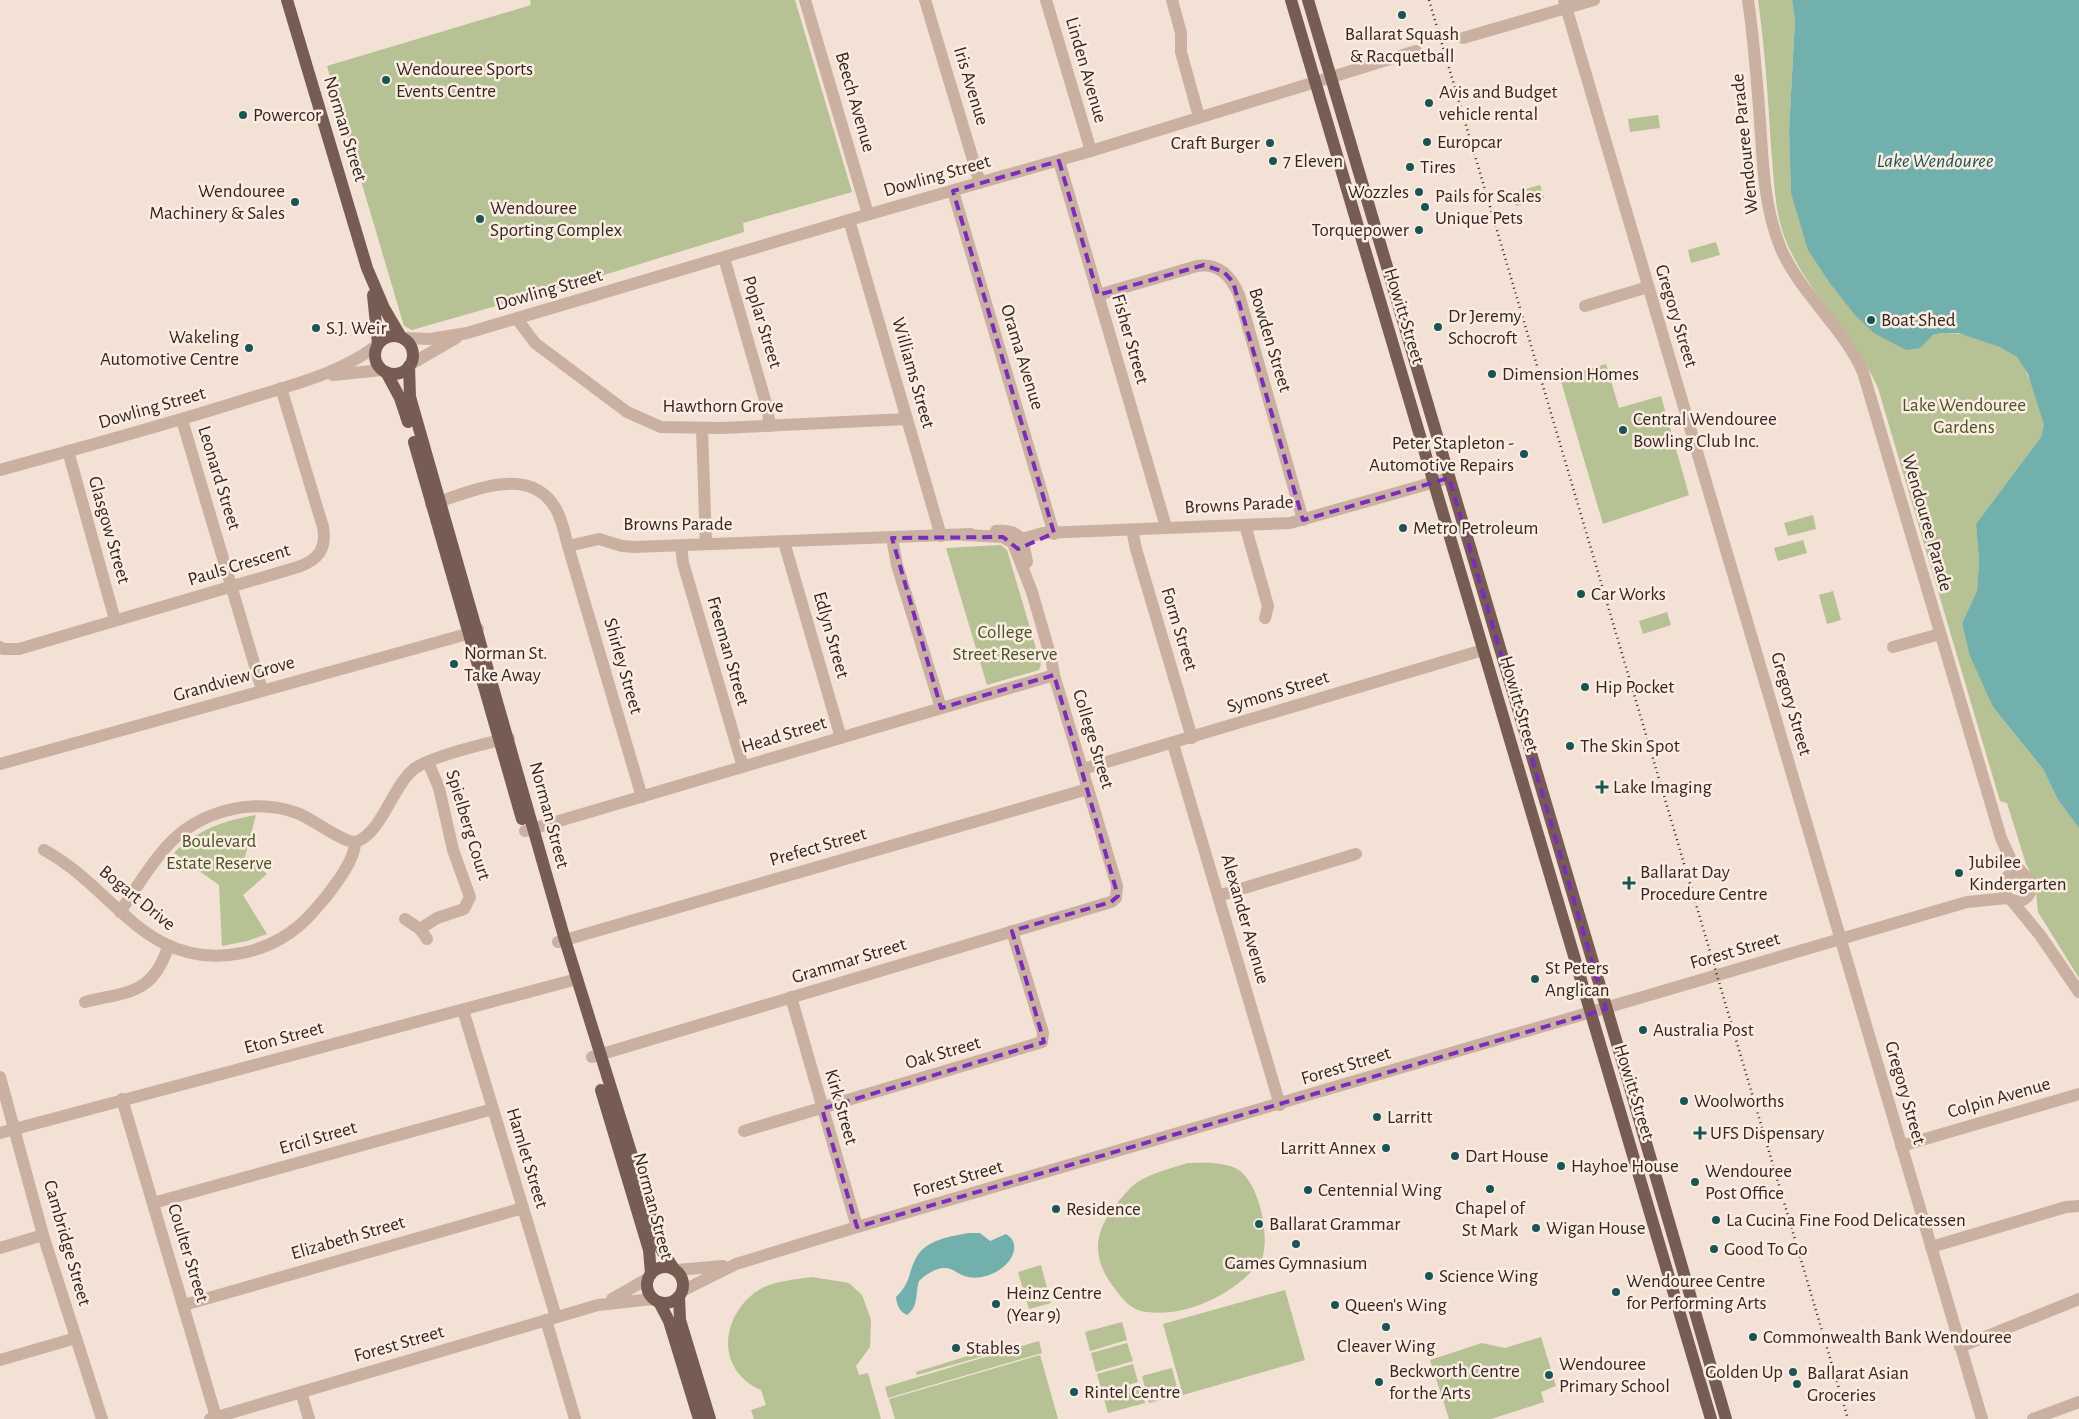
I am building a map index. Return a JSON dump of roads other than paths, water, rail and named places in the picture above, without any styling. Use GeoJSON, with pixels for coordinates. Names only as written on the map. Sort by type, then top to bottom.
{"type":"FeatureCollection","features":[{"type":"Feature","properties":{"kind":"main road","name":"Norman Street"},"geometry":{"type":"LineString","coordinates":[[287,0],[367,268],[376,314],[377,345],[375,358],[405,410],[436,503]]}},
{"type":"Feature","properties":{"kind":"main road","name":"Howitt Street"},"geometry":{"type":"LineString","coordinates":[[1291,0],[1711,1419]]}},
{"type":"Feature","properties":{"kind":"main road","name":"Howitt Street"},"geometry":{"type":"LineString","coordinates":[[1308,0],[1653,1164],[1726,1419]]}},
{"type":"Feature","properties":{"kind":"main road","name":"Norman Street"},"geometry":{"type":"LineString","coordinates":[[367,268],[388,316],[412,352],[409,392],[436,503],[649,1250],[649,1277]]}},
{"type":"Feature","properties":{"kind":"main road"},"geometry":{"type":"LineString","coordinates":[[377,345],[389,336],[402,338]]}},
{"type":"Feature","properties":{"kind":"main road"},"geometry":{"type":"LineString","coordinates":[[384,371],[397,374],[410,365]]}},
{"type":"Feature","properties":{"kind":"main road","name":"Norman Street"},"geometry":{"type":"LineString","coordinates":[[595,1056],[661,1249],[675,1269]]}},
{"type":"Feature","properties":{"kind":"main road"},"geometry":{"type":"LineString","coordinates":[[1637,1169],[1653,1164]]}},
{"type":"Feature","properties":{"kind":"main road"},"geometry":{"type":"LineString","coordinates":[[699,1419],[669,1321],[647,1287],[649,1277],[661,1267],[675,1269],[684,1281],[680,1294],[680,1320],[710,1419]]}},
{"type":"Feature","properties":{"kind":"main road"},"geometry":{"type":"LineString","coordinates":[[656,1301],[671,1301],[680,1294]]}},
{"type":"Feature","properties":{"kind":"street","name":"Beech Avenue"},"geometry":{"type":"LineString","coordinates":[[805,0],[868,214]]}},
{"type":"Feature","properties":{"kind":"street","name":"Iris Avenue"},"geometry":{"type":"LineString","coordinates":[[925,0],[980,183]]}},
{"type":"Feature","properties":{"kind":"street","name":"Linden Avenue"},"geometry":{"type":"LineString","coordinates":[[1046,0],[1091,152]]}},
{"type":"Feature","properties":{"kind":"street"},"geometry":{"type":"LineString","coordinates":[[1172,0],[1181,33],[1180,52],[1199,117]]}},
{"type":"Feature","properties":{"kind":"street"},"geometry":{"type":"LineString","coordinates":[[1464,38],[1565,4],[1594,0]]}},
{"type":"Feature","properties":{"kind":"street","name":"Wendouree Parade"},"geometry":{"type":"LineString","coordinates":[[1748,0],[1754,45],[1763,180],[1772,221],[1786,260],[1855,356],[1863,372],[2001,838],[2011,860],[2025,876]]}},
{"type":"Feature","properties":{"kind":"street","name":"Gregory Street"},"geometry":{"type":"LineString","coordinates":[[1565,4],[1982,1419]]}},
{"type":"Feature","properties":{"kind":"street","name":"Dowling Street"},"geometry":{"type":"LineString","coordinates":[[402,338],[430,339],[468,333],[868,214],[1091,152],[1416,51]]}},
{"type":"Feature","properties":{"kind":"street","name":"Fisher Street"},"geometry":{"type":"LineString","coordinates":[[1059,161],[1166,528]]}},
{"type":"Feature","properties":{"kind":"street","name":"Orama Avenue"},"geometry":{"type":"LineString","coordinates":[[953,191],[1054,534]]}},
{"type":"Feature","properties":{"kind":"street","name":"Williams Street"},"geometry":{"type":"LineString","coordinates":[[849,220],[941,536]]}},
{"type":"Feature","properties":{"kind":"street","name":"Poplar Street"},"geometry":{"type":"LineString","coordinates":[[724,258],[767,406],[770,426]]}},
{"type":"Feature","properties":{"kind":"street","name":"Bowden Street"},"geometry":{"type":"LineString","coordinates":[[1098,295],[1197,266],[1211,266],[1229,277],[1238,295],[1303,520]]}},
{"type":"Feature","properties":{"kind":"street"},"geometry":{"type":"LineString","coordinates":[[1585,306],[1648,287]]}},
{"type":"Feature","properties":{"kind":"street","name":"Hawthorn Grove"},"geometry":{"type":"LineString","coordinates":[[517,319],[534,343],[636,417],[661,427],[770,426],[907,419]]}},
{"type":"Feature","properties":{"kind":"street","name":"Dowling Street"},"geometry":{"type":"LineString","coordinates":[[410,365],[468,333]]}},
{"type":"Feature","properties":{"kind":"street","name":"Dowling Street"},"geometry":{"type":"LineString","coordinates":[[0,470],[182,420],[313,378],[353,360],[377,345]]}},
{"type":"Feature","properties":{"kind":"street","name":"Dowling Street"},"geometry":{"type":"LineString","coordinates":[[313,378],[346,373],[384,371]]}},
{"type":"Feature","properties":{"kind":"street","name":"Pauls Crescent"},"geometry":{"type":"LineString","coordinates":[[0,647],[3,649],[19,649],[308,564],[316,558],[324,544],[323,527],[281,388]]}},
{"type":"Feature","properties":{"kind":"street","name":"Leonard Street"},"geometry":{"type":"LineString","coordinates":[[182,420],[262,690]]}},
{"type":"Feature","properties":{"kind":"street"},"geometry":{"type":"LineString","coordinates":[[702,428],[706,544]]}},
{"type":"Feature","properties":{"kind":"street","name":"Glasgow Street"},"geometry":{"type":"LineString","coordinates":[[68,451],[115,620]]}},
{"type":"Feature","properties":{"kind":"street","name":"Browns Parade"},"geometry":{"type":"LineString","coordinates":[[568,546],[599,539],[629,547],[681,546],[964,535],[1007,530],[1015,533],[1020,544],[1054,534],[1290,523],[1449,478]]}},
{"type":"Feature","properties":{"kind":"street"},"geometry":{"type":"LineString","coordinates":[[436,503],[501,484],[526,485],[542,493],[554,507],[568,546]]}},
{"type":"Feature","properties":{"kind":"street"},"geometry":{"type":"LineString","coordinates":[[1245,525],[1268,606],[1264,618]]}},
{"type":"Feature","properties":{"kind":"street","name":"Form Street"},"geometry":{"type":"LineString","coordinates":[[1132,530],[1192,738]]}},
{"type":"Feature","properties":{"kind":"street"},"geometry":{"type":"LineString","coordinates":[[892,538],[897,565],[941,708]]}},
{"type":"Feature","properties":{"kind":"street","name":"Edlyn Street"},"geometry":{"type":"LineString","coordinates":[[784,542],[841,738]]}},
{"type":"Feature","properties":{"kind":"street","name":"College Street"},"geometry":{"type":"LineString","coordinates":[[1020,544],[1052,658],[1054,675],[1117,886],[1116,898]]}},
{"type":"Feature","properties":{"kind":"street","name":"Shirley Street"},"geometry":{"type":"LineString","coordinates":[[568,546],[642,796]]}},
{"type":"Feature","properties":{"kind":"street","name":"Freeman Street"},"geometry":{"type":"LineString","coordinates":[[681,546],[683,563],[743,767]]}},
{"type":"Feature","properties":{"kind":"street","name":"Grandview Grove"},"geometry":{"type":"LineString","coordinates":[[0,764],[472,632]]}},
{"type":"Feature","properties":{"kind":"street"},"geometry":{"type":"LineString","coordinates":[[1893,647],[1940,634]]}},
{"type":"Feature","properties":{"kind":"street","name":"Symons Street"},"geometry":{"type":"LineString","coordinates":[[1083,770],[1483,650]]}},
{"type":"Feature","properties":{"kind":"street","name":"Head Street"},"geometry":{"type":"LineString","coordinates":[[529,830],[1054,675]]}},
{"type":"Feature","properties":{"kind":"street"},"geometry":{"type":"LineString","coordinates":[[120,912],[171,842],[195,823],[224,811],[256,806],[288,810],[320,823],[347,841],[355,842],[368,834],[412,770],[428,762],[504,739]]}},
{"type":"Feature","properties":{"kind":"street","name":"Alexander Avenue"},"geometry":{"type":"LineString","coordinates":[[1173,744],[1280,1105]]}},
{"type":"Feature","properties":{"kind":"street","name":"Spielberg Court"},"geometry":{"type":"LineString","coordinates":[[406,918],[424,934],[437,918],[464,909],[470,897],[453,850],[439,788],[428,762]]}},
{"type":"Feature","properties":{"kind":"street","name":"Prefect Street"},"geometry":{"type":"LineString","coordinates":[[562,941],[1088,789]]}},
{"type":"Feature","properties":{"kind":"street","name":"Wendouree Parade"},"geometry":{"type":"LineString","coordinates":[[2001,838],[2005,879]]}},
{"type":"Feature","properties":{"kind":"street","name":"Bogart Drive"},"geometry":{"type":"LineString","coordinates":[[44,850],[66,864],[146,934],[168,947],[197,954],[224,956],[252,951],[277,941],[305,921],[319,905],[354,855],[355,842]]}},
{"type":"Feature","properties":{"kind":"street"},"geometry":{"type":"LineString","coordinates":[[1218,896],[1356,854]]}},
{"type":"Feature","properties":{"kind":"street"},"geometry":{"type":"LineString","coordinates":[[2040,935],[2030,906],[2029,894],[2031,886],[2025,876],[2015,873],[2005,879],[2002,889],[2040,935],[2079,992]]}},
{"type":"Feature","properties":{"kind":"street","name":"Forest Street"},"geometry":{"type":"LineString","coordinates":[[1967,902],[2005,879]]}},
{"type":"Feature","properties":{"kind":"street"},"geometry":{"type":"LineString","coordinates":[[2010,900],[2023,900],[2029,894]]}},
{"type":"Feature","properties":{"kind":"street","name":"Grammar Street"},"geometry":{"type":"LineString","coordinates":[[595,1056],[1110,902],[1116,898]]}},
{"type":"Feature","properties":{"kind":"street","name":"Forest Street"},"geometry":{"type":"LineString","coordinates":[[680,1294],[736,1264],[857,1227],[1280,1105],[1967,902],[2010,900]]}},
{"type":"Feature","properties":{"kind":"street","name":"Oak Street"},"geometry":{"type":"LineString","coordinates":[[744,1131],[1045,1043],[1012,931]]}},
{"type":"Feature","properties":{"kind":"street"},"geometry":{"type":"LineString","coordinates":[[85,1002],[146,985],[161,966],[168,947]]}},
{"type":"Feature","properties":{"kind":"street","name":"Eton Street"},"geometry":{"type":"LineString","coordinates":[[0,1133],[573,980]]}},
{"type":"Feature","properties":{"kind":"street","name":"Kirk Street"},"geometry":{"type":"LineString","coordinates":[[791,998],[857,1227]]}},
{"type":"Feature","properties":{"kind":"street","name":"Hamlet Street"},"geometry":{"type":"LineString","coordinates":[[463,1010],[523,1208],[575,1419]]}},
{"type":"Feature","properties":{"kind":"street","name":"Cambridge Street"},"geometry":{"type":"LineString","coordinates":[[0,1077],[43,1235],[102,1419]]}},
{"type":"Feature","properties":{"kind":"street","name":"Colpin Avenue"},"geometry":{"type":"LineString","coordinates":[[1901,1146],[2079,1094]]}},
{"type":"Feature","properties":{"kind":"street","name":"Coulter Street"},"geometry":{"type":"LineString","coordinates":[[122,1099],[184,1305],[213,1418]]}},
{"type":"Feature","properties":{"kind":"street","name":"Ercil Street"},"geometry":{"type":"LineString","coordinates":[[154,1203],[493,1109]]}},
{"type":"Feature","properties":{"kind":"street"},"geometry":{"type":"LineString","coordinates":[[1931,1246],[2066,1207],[2079,1206]]}},
{"type":"Feature","properties":{"kind":"street","name":"Elizabeth Street"},"geometry":{"type":"LineString","coordinates":[[184,1305],[523,1208]]}},
{"type":"Feature","properties":{"kind":"street"},"geometry":{"type":"LineString","coordinates":[[0,1248],[43,1235]]}},
{"type":"Feature","properties":{"kind":"street","name":"Forest Street"},"geometry":{"type":"LineString","coordinates":[[675,1269],[736,1264]]}},
{"type":"Feature","properties":{"kind":"street","name":"Forest Street"},"geometry":{"type":"LineString","coordinates":[[213,1418],[598,1305],[633,1289],[649,1277]]}},
{"type":"Feature","properties":{"kind":"street"},"geometry":{"type":"LineString","coordinates":[[1959,1344],[2079,1299]]}},
{"type":"Feature","properties":{"kind":"street","name":"Forest Street"},"geometry":{"type":"LineString","coordinates":[[598,1305],[656,1301]]}},
{"type":"Feature","properties":{"kind":"street"},"geometry":{"type":"LineString","coordinates":[[0,1360],[76,1338]]}},
{"type":"Feature","properties":{"kind":"street"},"geometry":{"type":"LineString","coordinates":[[302,1392],[309,1419]]}},
{"type":"Feature","properties":{"kind":"street"},"geometry":{"type":"LineString","coordinates":[[2032,1419],[2079,1402]]}},
{"type":"Feature","properties":{"kind":"water","name":"Lake Wendouree"},"geometry":{"type":"Polygon","coordinates":[[[1792,0],[2079,0],[2079,828],[2058,800],[2043,769],[1993,707],[1970,656],[1962,623],[1977,591],[1979,560],[1976,524],[2041,437],[2044,425],[2028,374],[2017,357],[2000,347],[1958,333],[1933,335],[1920,348],[1906,350],[1874,333],[1855,315],[1829,282],[1808,250],[1791,193],[1789,130],[1795,21],[1792,0]]]}},
{"type":"Feature","properties":{"kind":"water"},"geometry":{"type":"Polygon","coordinates":[[[969,1233],[980,1233],[990,1241],[1006,1234],[1013,1242],[1014,1250],[1012,1256],[1003,1268],[982,1277],[968,1277],[947,1268],[933,1271],[919,1281],[915,1304],[911,1311],[907,1315],[902,1312],[896,1297],[907,1282],[913,1264],[920,1252],[939,1240],[969,1233]]]}},
{"type":"Feature","properties":{"kind":"railway"},"geometry":{"type":"LineString","coordinates":[[1429,0],[1848,1419]]}},
{"type":"Feature","properties":{"kind":"place","name":"Ballarat Squash & Racquetball"},"geometry":{"type":"Point","coordinates":[1402,15]}},
{"type":"Feature","properties":{"kind":"place","name":"Wendouree Sports Events Centre"},"geometry":{"type":"Point","coordinates":[386,80]}},
{"type":"Feature","properties":{"kind":"place","name":"Avis and Budget vehicle rental"},"geometry":{"type":"Point","coordinates":[1429,103]}},
{"type":"Feature","properties":{"kind":"place","name":"Powercor"},"geometry":{"type":"Point","coordinates":[243,115]}},
{"type":"Feature","properties":{"kind":"place","name":"Europcar"},"geometry":{"type":"Point","coordinates":[1427,142]}},
{"type":"Feature","properties":{"kind":"place","name":"Craft Burger"},"geometry":{"type":"Point","coordinates":[1270,143]}},
{"type":"Feature","properties":{"kind":"place","name":"7 Eleven"},"geometry":{"type":"Point","coordinates":[1273,161]}},
{"type":"Feature","properties":{"kind":"place","name":"Tires"},"geometry":{"type":"Point","coordinates":[1410,167]}},
{"type":"Feature","properties":{"kind":"place","name":"Wozzles"},"geometry":{"type":"Point","coordinates":[1419,192]}},
{"type":"Feature","properties":{"kind":"place","name":"Wendouree Machinery & Sales"},"geometry":{"type":"Point","coordinates":[295,202]}},
{"type":"Feature","properties":{"kind":"place","name":"Pails for Scales Unique Pets"},"geometry":{"type":"Point","coordinates":[1425,207]}},
{"type":"Feature","properties":{"kind":"place","name":"Wendouree Sporting Complex"},"geometry":{"type":"Point","coordinates":[480,219]}},
{"type":"Feature","properties":{"kind":"place","name":"Torquepower"},"geometry":{"type":"Point","coordinates":[1419,230]}},
{"type":"Feature","properties":{"kind":"place","name":"Boat Shed"},"geometry":{"type":"Point","coordinates":[1871,320]}},
{"type":"Feature","properties":{"kind":"place","name":"Dr Jeremy Schocroft"},"geometry":{"type":"Point","coordinates":[1438,327]}},
{"type":"Feature","properties":{"kind":"place","name":"S.J. Weir"},"geometry":{"type":"Point","coordinates":[316,328]}},
{"type":"Feature","properties":{"kind":"place","name":"Wakeling Automotive Centre"},"geometry":{"type":"Point","coordinates":[249,348]}},
{"type":"Feature","properties":{"kind":"place","name":"Dimension Homes"},"geometry":{"type":"Point","coordinates":[1492,374]}},
{"type":"Feature","properties":{"kind":"place","name":"Central Wendouree Bowling Club Inc."},"geometry":{"type":"Point","coordinates":[1623,430]}},
{"type":"Feature","properties":{"kind":"place","name":"Peter Stapleton - Automotive Repairs"},"geometry":{"type":"Point","coordinates":[1524,454]}},
{"type":"Feature","properties":{"kind":"place","name":"Metro Petroleum"},"geometry":{"type":"Point","coordinates":[1403,528]}},
{"type":"Feature","properties":{"kind":"place","name":"Car Works"},"geometry":{"type":"Point","coordinates":[1581,594]}},
{"type":"Feature","properties":{"kind":"place","name":"Norman St. Take Away"},"geometry":{"type":"Point","coordinates":[454,664]}},
{"type":"Feature","properties":{"kind":"place","name":"Hip Pocket"},"geometry":{"type":"Point","coordinates":[1585,687]}},
{"type":"Feature","properties":{"kind":"place","name":"The Skin Spot"},"geometry":{"type":"Point","coordinates":[1570,746]}},
{"type":"Feature","properties":{"kind":"place","name":"Lake Imaging"},"geometry":{"type":"Point","coordinates":[1602,787]}},
{"type":"Feature","properties":{"kind":"place","name":"Jubilee Kindergarten"},"geometry":{"type":"Point","coordinates":[1959,873]}},
{"type":"Feature","properties":{"kind":"place","name":"Ballarat Day Procedure Centre"},"geometry":{"type":"Point","coordinates":[1629,883]}},
{"type":"Feature","properties":{"kind":"place","name":"St Peters Anglican"},"geometry":{"type":"Point","coordinates":[1535,979]}},
{"type":"Feature","properties":{"kind":"place","name":"Australia Post"},"geometry":{"type":"Point","coordinates":[1643,1030]}},
{"type":"Feature","properties":{"kind":"place","name":"Woolworths"},"geometry":{"type":"Point","coordinates":[1684,1101]}},
{"type":"Feature","properties":{"kind":"place","name":"Larritt"},"geometry":{"type":"Point","coordinates":[1377,1117]}},
{"type":"Feature","properties":{"kind":"place","name":"UFS Dispensary"},"geometry":{"type":"Point","coordinates":[1700,1133]}},
{"type":"Feature","properties":{"kind":"place","name":"Larritt Annex"},"geometry":{"type":"Point","coordinates":[1386,1148]}},
{"type":"Feature","properties":{"kind":"place","name":"Dart House"},"geometry":{"type":"Point","coordinates":[1455,1156]}},
{"type":"Feature","properties":{"kind":"place","name":"Hayhoe House"},"geometry":{"type":"Point","coordinates":[1561,1166]}},
{"type":"Feature","properties":{"kind":"place","name":"Wendouree Post Office"},"geometry":{"type":"Point","coordinates":[1695,1182]}},
{"type":"Feature","properties":{"kind":"place","name":"Chapel of St Mark"},"geometry":{"type":"Point","coordinates":[1490,1189]}},
{"type":"Feature","properties":{"kind":"place","name":"Centennial Wing"},"geometry":{"type":"Point","coordinates":[1308,1190]}},
{"type":"Feature","properties":{"kind":"place","name":"Residence"},"geometry":{"type":"Point","coordinates":[1056,1209]}},
{"type":"Feature","properties":{"kind":"place","name":"La Cucina Fine Food Delicatessen"},"geometry":{"type":"Point","coordinates":[1716,1220]}},
{"type":"Feature","properties":{"kind":"place","name":"Ballarat Grammar"},"geometry":{"type":"Point","coordinates":[1259,1224]}},
{"type":"Feature","properties":{"kind":"place","name":"Wigan House"},"geometry":{"type":"Point","coordinates":[1536,1228]}},
{"type":"Feature","properties":{"kind":"place","name":"Games Gymnasium"},"geometry":{"type":"Point","coordinates":[1296,1244]}},
{"type":"Feature","properties":{"kind":"place","name":"Good To Go"},"geometry":{"type":"Point","coordinates":[1714,1249]}},
{"type":"Feature","properties":{"kind":"place","name":"Science Wing"},"geometry":{"type":"Point","coordinates":[1429,1276]}},
{"type":"Feature","properties":{"kind":"place","name":"Wendouree Centre for Performing Arts"},"geometry":{"type":"Point","coordinates":[1616,1292]}},
{"type":"Feature","properties":{"kind":"place","name":"Heinz Centre (Year 9)"},"geometry":{"type":"Point","coordinates":[996,1304]}},
{"type":"Feature","properties":{"kind":"place","name":"Queen's Wing"},"geometry":{"type":"Point","coordinates":[1335,1305]}},
{"type":"Feature","properties":{"kind":"place","name":"Cleaver Wing"},"geometry":{"type":"Point","coordinates":[1386,1327]}},
{"type":"Feature","properties":{"kind":"place","name":"Commonwealth Bank Wendouree"},"geometry":{"type":"Point","coordinates":[1753,1337]}},
{"type":"Feature","properties":{"kind":"place","name":"Stables"},"geometry":{"type":"Point","coordinates":[956,1348]}},
{"type":"Feature","properties":{"kind":"place","name":"Golden Up"},"geometry":{"type":"Point","coordinates":[1793,1372]}},
{"type":"Feature","properties":{"kind":"place","name":"Wendouree Primary School"},"geometry":{"type":"Point","coordinates":[1549,1375]}},
{"type":"Feature","properties":{"kind":"place","name":"Beckworth Centre for the Arts"},"geometry":{"type":"Point","coordinates":[1379,1382]}},
{"type":"Feature","properties":{"kind":"place","name":"Ballarat Asian Groceries"},"geometry":{"type":"Point","coordinates":[1797,1384]}},
{"type":"Feature","properties":{"kind":"place","name":"Rintel Centre"},"geometry":{"type":"Point","coordinates":[1074,1392]}},
{"type":"Feature","properties":{"kind":"park label","name":"Lake Wendouree Gardens"},"geometry":{"type":"Point","coordinates":[1964,416]}},
{"type":"Feature","properties":{"kind":"park label","name":"College Street Reserve"},"geometry":{"type":"Point","coordinates":[1005,643]}},
{"type":"Feature","properties":{"kind":"park label","name":"Boulevard Estate Reserve"},"geometry":{"type":"Point","coordinates":[219,852]}}]}
